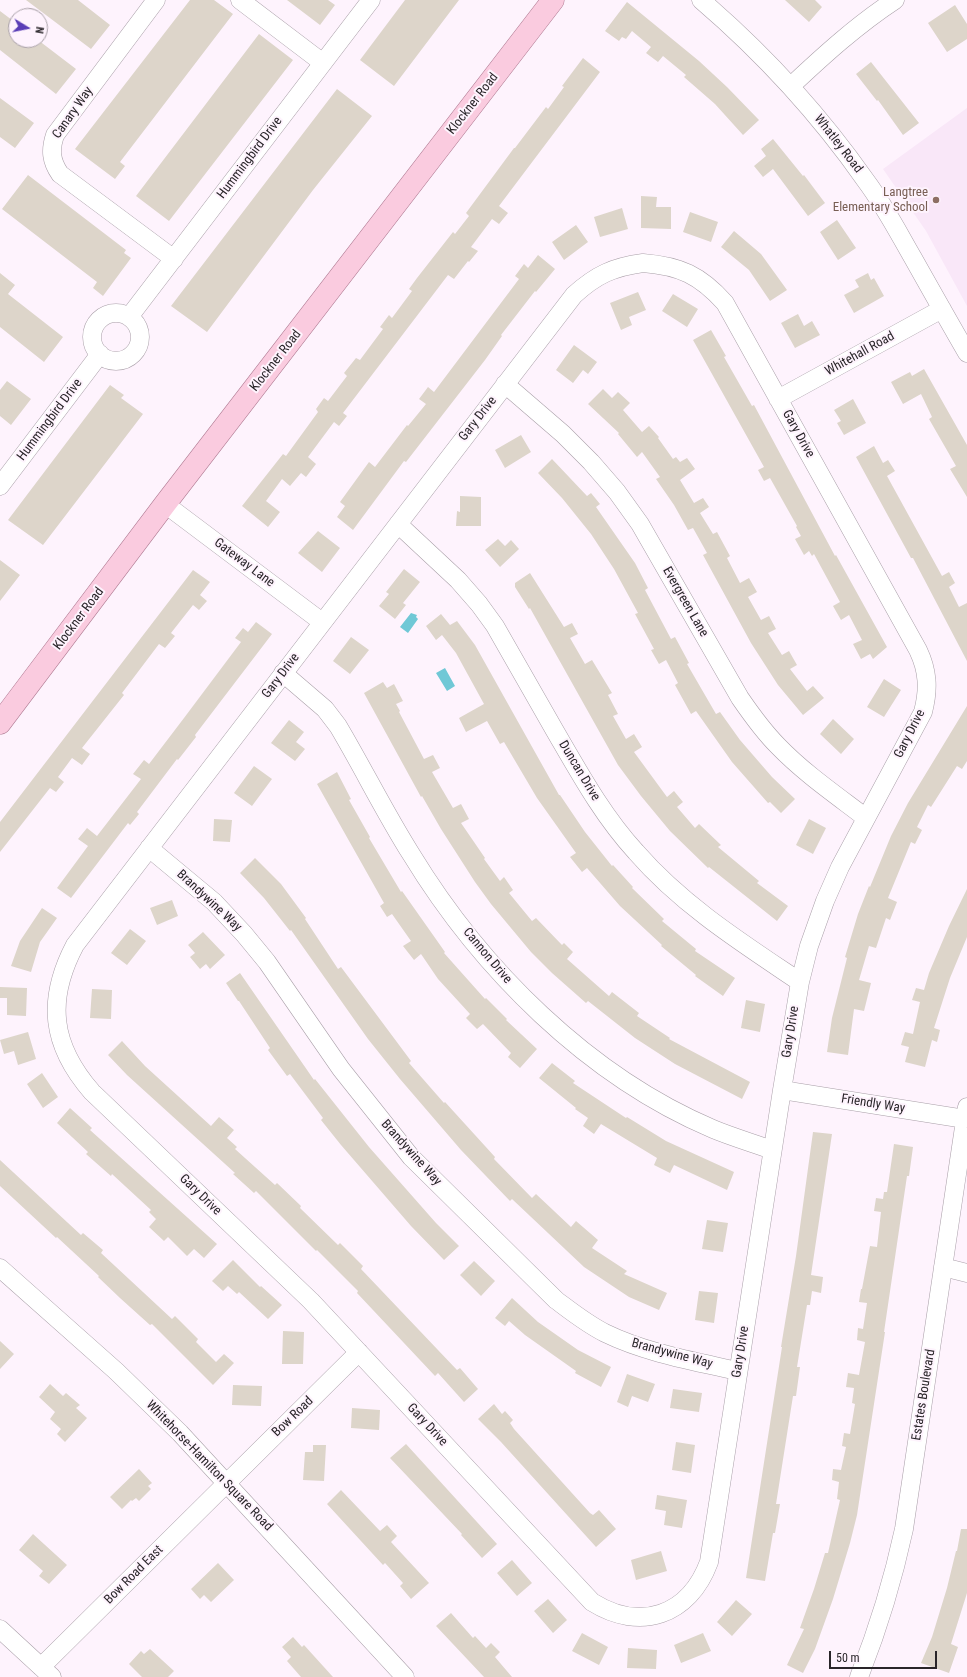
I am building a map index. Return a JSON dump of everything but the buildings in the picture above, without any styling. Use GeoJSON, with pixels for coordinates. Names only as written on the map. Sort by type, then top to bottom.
{"type":"FeatureCollection","features":[{"type":"Feature","properties":{"kind":"main road","name":"Klockner Road"},"geometry":{"type":"LineString","coordinates":[[0,723],[553,0]]}},
{"type":"Feature","properties":{"kind":"street","name":"Canary Way"},"geometry":{"type":"LineString","coordinates":[[156,0],[55,135],[51,155],[54,165],[60,174],[174,259]]}},
{"type":"Feature","properties":{"kind":"street"},"geometry":{"type":"LineString","coordinates":[[240,0],[323,64]]}},
{"type":"Feature","properties":{"kind":"street","name":"Hummingbird Drive"},"geometry":{"type":"LineString","coordinates":[[129,317],[371,0]]}},
{"type":"Feature","properties":{"kind":"street","name":"Whatley Road"},"geometry":{"type":"LineString","coordinates":[[701,0],[729,24],[791,86],[827,128],[867,181],[888,213],[967,353]]}},
{"type":"Feature","properties":{"kind":"street"},"geometry":{"type":"LineString","coordinates":[[791,86],[838,43],[873,15],[895,0]]}},
{"type":"Feature","properties":{"kind":"street","name":"Gary Drive"},"geometry":{"type":"LineString","coordinates":[[643,263],[663,264],[681,269],[696,277],[712,289],[725,303],[778,398],[918,650],[928,678],[928,695],[923,712],[840,867],[809,946],[800,982],[772,1150],[709,1562],[704,1576],[695,1590],[684,1601],[654,1616],[637,1618],[622,1616],[605,1610],[592,1602],[311,1301],[92,1092],[79,1077],[68,1060],[61,1041],[57,1021],[56,1001],[59,981],[65,964],[75,945],[505,384],[574,295],[589,281],[605,272],[624,265],[643,263]]}},
{"type":"Feature","properties":{"kind":"street","name":"Whitehall Road"},"geometry":{"type":"LineString","coordinates":[[778,398],[942,309]]}},
{"type":"Feature","properties":{"kind":"street"},"geometry":{"type":"LineString","coordinates":[[114,313],[129,317],[139,329],[139,344],[129,357],[114,361],[107,359],[95,348],[92,341],[95,326],[100,319],[106,315],[114,313]]}},
{"type":"Feature","properties":{"kind":"street","name":"Hummingbird Drive"},"geometry":{"type":"LineString","coordinates":[[0,486],[100,354]]}},
{"type":"Feature","properties":{"kind":"street","name":"Evergreen Lane"},"geometry":{"type":"LineString","coordinates":[[505,384],[563,434],[591,462],[617,492],[640,524],[736,691],[757,722],[777,746],[800,767],[866,818]]}},
{"type":"Feature","properties":{"kind":"street","name":"Gateway Lane"},"geometry":{"type":"LineString","coordinates":[[166,504],[322,622]]}},
{"type":"Feature","properties":{"kind":"street","name":"Duncan Drive"},"geometry":{"type":"LineString","coordinates":[[398,524],[458,580],[479,604],[495,626],[589,790],[614,826],[636,853],[667,884],[692,906],[729,934],[800,982]]}},
{"type":"Feature","properties":{"kind":"street","name":"Cannon Drive"},"geometry":{"type":"LineString","coordinates":[[283,673],[325,710],[338,726],[411,855],[443,901],[475,944],[504,978],[545,1019],[580,1048],[617,1075],[656,1100],[714,1130],[772,1150]]}},
{"type":"Feature","properties":{"kind":"street","name":"Brandywine Way"},"geometry":{"type":"LineString","coordinates":[[150,848],[214,902],[244,934],[267,962],[341,1069],[411,1157],[556,1300],[579,1317],[604,1332],[630,1344],[658,1353],[738,1372]]}},
{"type":"Feature","properties":{"kind":"street","name":"Friendly Way"},"geometry":{"type":"LineString","coordinates":[[782,1090],[966,1113]]}},
{"type":"Feature","properties":{"kind":"street","name":"Estates Boulevard"},"geometry":{"type":"LineString","coordinates":[[859,1677],[879,1626],[894,1576],[904,1529],[966,1113]]}},
{"type":"Feature","properties":{"kind":"street"},"geometry":{"type":"LineString","coordinates":[[943,1267],[967,1273]]}},
{"type":"Feature","properties":{"kind":"street","name":"Whitehorse-Hamilton Square Road"},"geometry":{"type":"LineString","coordinates":[[0,1268],[121,1376],[180,1433],[405,1677]]}},
{"type":"Feature","properties":{"kind":"street","name":"Bow Road"},"geometry":{"type":"LineString","coordinates":[[226,1482],[359,1352]]}},
{"type":"Feature","properties":{"kind":"street","name":"Bow Road East"},"geometry":{"type":"LineString","coordinates":[[46,1672],[226,1482]]}},
{"type":"Feature","properties":{"kind":"street"},"geometry":{"type":"LineString","coordinates":[[0,1629],[46,1672]]}},
{"type":"Feature","properties":{"kind":"shaded area","name":"Langtree Elementary School"},"geometry":{"type":"Polygon","coordinates":[[[967,108],[967,306],[926,231],[883,169],[967,108]]]}},
{"type":"Feature","properties":{"kind":"water"},"geometry":{"type":"Polygon","coordinates":[[[411,613],[417,615],[416,617],[418,619],[408,633],[400,627],[411,613]]]}},
{"type":"Feature","properties":{"kind":"water"},"geometry":{"type":"Polygon","coordinates":[[[445,668],[455,686],[447,691],[436,673],[445,668]]]}},
{"type":"Feature","properties":{"kind":"place","name":"Langtree Elementary School"},"geometry":{"type":"Point","coordinates":[936,200]}}]}
